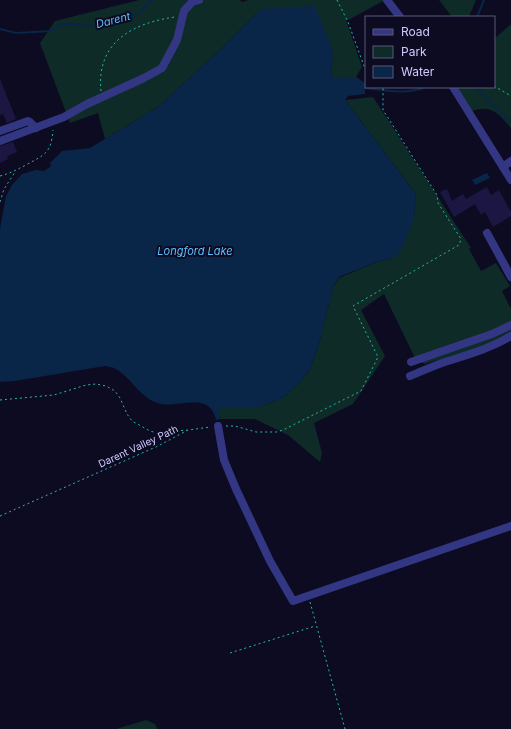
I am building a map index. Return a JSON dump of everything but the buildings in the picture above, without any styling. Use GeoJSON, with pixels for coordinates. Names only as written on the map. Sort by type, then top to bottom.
{"type":"FeatureCollection","features":[{"type":"Feature","properties":{"kind":"street"},"geometry":{"type":"LineString","coordinates":[[0,141],[54,121],[162,68],[178,40],[184,11],[192,2],[199,0]]}},
{"type":"Feature","properties":{"kind":"street"},"geometry":{"type":"LineString","coordinates":[[387,0],[399,16]]}},
{"type":"Feature","properties":{"kind":"street"},"geometry":{"type":"LineString","coordinates":[[454,88],[511,180]]}},
{"type":"Feature","properties":{"kind":"street"},"geometry":{"type":"LineString","coordinates":[[0,131],[28,121],[36,128]]}},
{"type":"Feature","properties":{"kind":"street"},"geometry":{"type":"LineString","coordinates":[[503,167],[511,161]]}},
{"type":"Feature","properties":{"kind":"street"},"geometry":{"type":"LineString","coordinates":[[487,233],[511,277]]}},
{"type":"Feature","properties":{"kind":"street"},"geometry":{"type":"LineString","coordinates":[[412,362],[492,334],[511,325]]}},
{"type":"Feature","properties":{"kind":"street"},"geometry":{"type":"LineString","coordinates":[[410,376],[446,361],[472,354],[511,336]]}},
{"type":"Feature","properties":{"kind":"street"},"geometry":{"type":"LineString","coordinates":[[218,426],[221,446],[228,470],[270,561],[293,601],[511,526]]}},
{"type":"Feature","properties":{"kind":"path"},"geometry":{"type":"LineString","coordinates":[[337,0],[348,22],[365,66]]}},
{"type":"Feature","properties":{"kind":"path"},"geometry":{"type":"LineString","coordinates":[[102,97],[100,90],[102,69],[108,50],[121,36],[130,30],[154,20],[183,15]]}},
{"type":"Feature","properties":{"kind":"path"},"geometry":{"type":"LineString","coordinates":[[495,87],[511,96]]}},
{"type":"Feature","properties":{"kind":"path","name":"Darent Valley Path"},"geometry":{"type":"LineString","coordinates":[[0,516],[158,446],[188,430],[218,426],[235,426],[256,432],[276,432],[283,430],[361,391],[378,357],[353,306],[458,245],[461,239],[438,203],[437,195],[383,110],[383,88]]}},
{"type":"Feature","properties":{"kind":"path"},"geometry":{"type":"LineString","coordinates":[[0,176],[15,171],[37,160],[48,151],[52,140],[54,121]]}},
{"type":"Feature","properties":{"kind":"path"},"geometry":{"type":"LineString","coordinates":[[0,202],[4,189],[15,171]]}},
{"type":"Feature","properties":{"kind":"path"},"geometry":{"type":"LineString","coordinates":[[0,400],[54,395],[86,385],[96,384],[106,386],[115,391],[132,421],[150,431],[157,433],[188,430]]}},
{"type":"Feature","properties":{"kind":"path"},"geometry":{"type":"LineString","coordinates":[[308,596],[345,729]]}},
{"type":"Feature","properties":{"kind":"path"},"geometry":{"type":"LineString","coordinates":[[230,653],[316,626]]}},
{"type":"Feature","properties":{"kind":"green space"},"geometry":{"type":"Polygon","coordinates":[[[139,0],[240,0],[242,2],[249,0],[385,0],[346,20],[362,67],[356,77],[331,77],[333,51],[261,9],[220,50],[158,107],[105,139],[98,113],[70,123],[40,43],[55,21],[139,0]]]}},
{"type":"Feature","properties":{"kind":"green space"},"geometry":{"type":"Polygon","coordinates":[[[439,0],[476,0],[469,16],[451,16],[439,0]]]}},
{"type":"Feature","properties":{"kind":"green space"},"geometry":{"type":"Polygon","coordinates":[[[511,24],[511,128],[503,118],[490,110],[479,109],[472,111],[458,88],[495,88],[495,38],[511,24]]]}},
{"type":"Feature","properties":{"kind":"green space"},"geometry":{"type":"Polygon","coordinates":[[[373,97],[471,248],[469,249],[481,271],[496,263],[510,286],[502,291],[511,309],[511,335],[488,345],[425,364],[416,360],[384,294],[361,310],[385,356],[353,404],[314,423],[322,453],[320,462],[288,435],[255,419],[220,419],[218,407],[260,407],[284,397],[297,385],[309,371],[319,344],[333,287],[339,278],[379,261],[390,259],[414,218],[416,194],[345,100],[373,97]]]}},
{"type":"Feature","properties":{"kind":"green space"},"geometry":{"type":"Polygon","coordinates":[[[146,720],[155,724],[157,729],[116,729],[146,720]]]}},
{"type":"Feature","properties":{"kind":"water","name":"Longford Lake"},"geometry":{"type":"Polygon","coordinates":[[[315,6],[333,51],[331,77],[356,77],[365,83],[365,94],[348,96],[345,100],[416,194],[414,218],[403,246],[397,255],[390,259],[379,261],[339,277],[333,287],[319,344],[309,371],[284,397],[260,407],[219,407],[220,419],[216,420],[211,409],[207,405],[201,403],[194,402],[167,405],[153,401],[141,393],[120,372],[105,366],[15,381],[0,382],[0,229],[6,196],[12,185],[22,174],[36,170],[44,171],[51,166],[50,163],[62,151],[90,148],[158,107],[220,50],[261,9],[315,6]]]}},
{"type":"Feature","properties":{"kind":"water"},"geometry":{"type":"Polygon","coordinates":[[[487,173],[490,178],[475,185],[472,180],[487,173]]]}},
{"type":"Feature","properties":{"kind":"waterway","name":"Darent"},"geometry":{"type":"LineString","coordinates":[[0,29],[16,33],[51,31],[64,24],[98,26],[136,15],[152,0]]}},
{"type":"Feature","properties":{"kind":"waterway"},"geometry":{"type":"LineString","coordinates":[[477,16],[484,0]]}},
{"type":"Feature","properties":{"kind":"waterway"},"geometry":{"type":"LineString","coordinates":[[365,88],[388,91],[411,91],[422,88]]}},
{"type":"Feature","properties":{"kind":"waterway"},"geometry":{"type":"LineString","coordinates":[[476,88],[511,123]]}}]}
